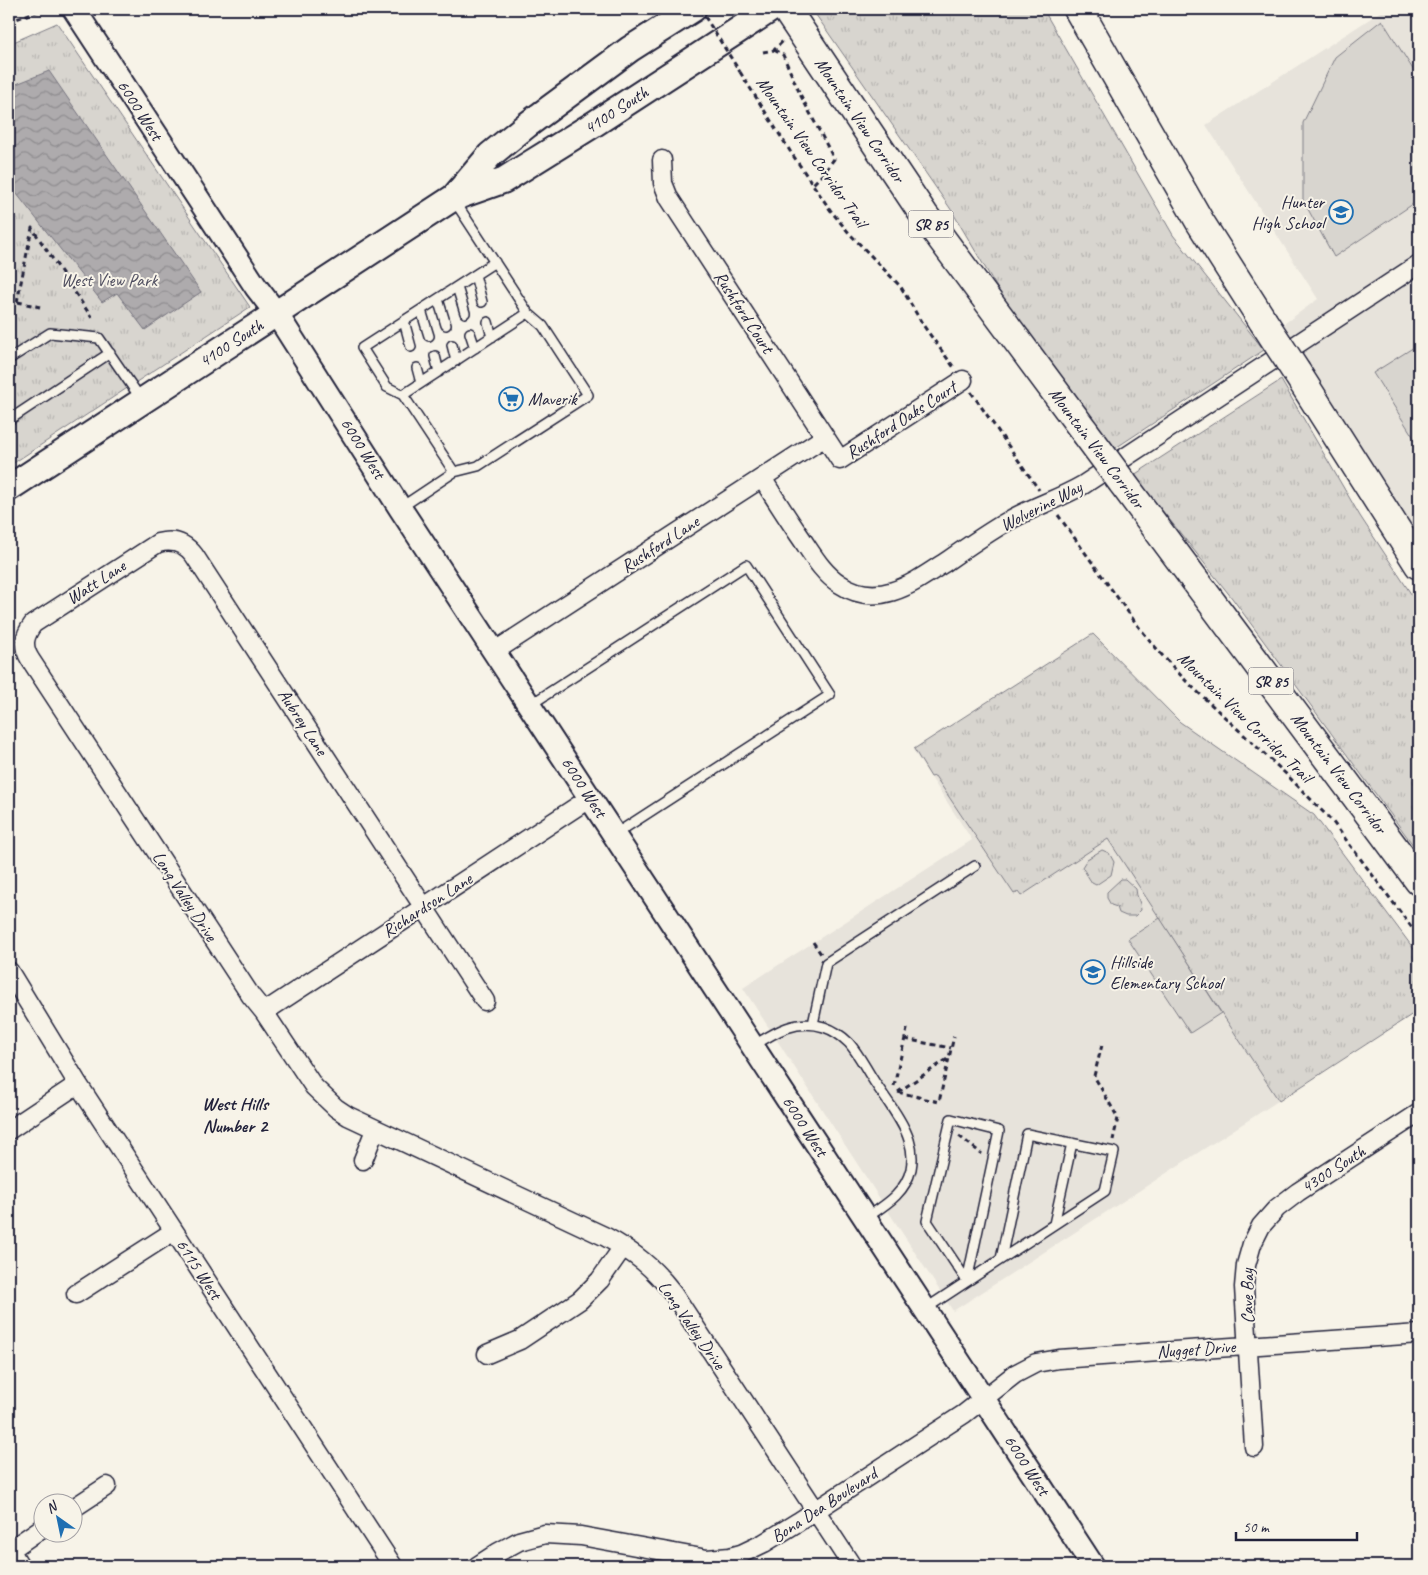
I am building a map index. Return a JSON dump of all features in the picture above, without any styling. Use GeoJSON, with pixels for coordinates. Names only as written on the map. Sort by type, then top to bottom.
{"type":"FeatureCollection","features":[{"type":"Feature","properties":{"kind":"highway","name":"Mountain View Corridor"},"geometry":{"type":"LineString","coordinates":[[786,9],[924,215],[1419,880]]}},
{"type":"Feature","properties":{"kind":"highway"},"geometry":{"type":"LineString","coordinates":[[1078,9],[1200,222],[1419,564]]}},
{"type":"Feature","properties":{"kind":"main road","name":"4100 South"},"geometry":{"type":"LineString","coordinates":[[453,198],[490,155],[527,125],[630,49],[693,9]]}},
{"type":"Feature","properties":{"kind":"main road","name":"4100 South"},"geometry":{"type":"LineString","coordinates":[[10,484],[142,401],[453,198],[504,180],[771,9]]}},
{"type":"Feature","properties":{"kind":"street","name":"6000 West"},"geometry":{"type":"LineString","coordinates":[[74,9],[256,287],[276,313],[400,508],[1093,1566]]}},
{"type":"Feature","properties":{"kind":"street","name":"Rushford Court"},"geometry":{"type":"LineString","coordinates":[[662,160],[663,183],[669,198],[840,460]]}},
{"type":"Feature","properties":{"kind":"street","name":"Wolverine Way"},"geometry":{"type":"LineString","coordinates":[[762,478],[821,567],[833,580],[850,590],[860,593],[879,594],[898,590],[919,580],[1010,520],[1060,498],[1083,485],[1419,264]]}},
{"type":"Feature","properties":{"kind":"street","name":"Rushford Oaks Court"},"geometry":{"type":"LineString","coordinates":[[840,460],[963,380]]}},
{"type":"Feature","properties":{"kind":"street","name":"Rushford Lane"},"geometry":{"type":"LineString","coordinates":[[495,651],[825,437]]}},
{"type":"Feature","properties":{"kind":"street","name":"Watt Lane"},"geometry":{"type":"LineString","coordinates":[[25,638],[29,629],[37,620],[153,546],[164,541],[177,542]]}},
{"type":"Feature","properties":{"kind":"street","name":"Aubrey Lane"},"geometry":{"type":"LineString","coordinates":[[177,542],[194,555],[485,1002]]}},
{"type":"Feature","properties":{"kind":"street","name":"Long Valley Drive"},"geometry":{"type":"LineString","coordinates":[[25,638],[25,649],[30,659],[251,996],[264,1012],[305,1075],[324,1098],[348,1116],[375,1130],[606,1237],[623,1246],[647,1264],[673,1293],[852,1566]]}},
{"type":"Feature","properties":{"kind":"street","name":"Richardson Lane"},"geometry":{"type":"LineString","coordinates":[[264,1012],[590,798]]}},
{"type":"Feature","properties":{"kind":"street","name":"6115 West"},"geometry":{"type":"LineString","coordinates":[[9,971],[78,1084],[393,1566]]}},
{"type":"Feature","properties":{"kind":"street"},"geometry":{"type":"LineString","coordinates":[[9,1130],[78,1084]]}},
{"type":"Feature","properties":{"kind":"street","name":"4300 South"},"geometry":{"type":"LineString","coordinates":[[1256,1236],[1268,1217],[1287,1199],[1419,1113]]}},
{"type":"Feature","properties":{"kind":"street"},"geometry":{"type":"LineString","coordinates":[[362,1160],[375,1130]]}},
{"type":"Feature","properties":{"kind":"street"},"geometry":{"type":"LineString","coordinates":[[76,1294],[174,1231]]}},
{"type":"Feature","properties":{"kind":"street","name":"Cave Bay"},"geometry":{"type":"LineString","coordinates":[[1254,1447],[1244,1276],[1248,1255],[1256,1236]]}},
{"type":"Feature","properties":{"kind":"street"},"geometry":{"type":"LineString","coordinates":[[487,1354],[520,1340],[580,1300],[600,1280],[623,1246]]}},
{"type":"Feature","properties":{"kind":"street","name":"Nugget Drive"},"geometry":{"type":"LineString","coordinates":[[983,1398],[1015,1374],[1036,1363],[1048,1360],[1419,1334]]}},
{"type":"Feature","properties":{"kind":"street","name":"Bona Dea Boulevard"},"geometry":{"type":"LineString","coordinates":[[477,1566],[520,1541],[545,1534],[581,1536],[661,1559],[730,1557],[764,1544],[964,1414],[983,1398]]}},
{"type":"Feature","properties":{"kind":"street"},"geometry":{"type":"LineString","coordinates":[[82,1502],[107,1486]]}},
{"type":"Feature","properties":{"kind":"street"},"geometry":{"type":"LineString","coordinates":[[20,1566],[9,1549],[32,1534]]}},
{"type":"Feature","properties":{"kind":"lane"},"geometry":{"type":"LineString","coordinates":[[400,508],[454,472],[478,466],[588,395],[543,326],[528,313],[453,198]]}},
{"type":"Feature","properties":{"kind":"lane"},"geometry":{"type":"LineString","coordinates":[[454,472],[404,395],[387,387],[362,348],[495,262]]}},
{"type":"Feature","properties":{"kind":"lane"},"geometry":{"type":"LineString","coordinates":[[475,275],[482,302]]}},
{"type":"Feature","properties":{"kind":"lane"},"geometry":{"type":"LineString","coordinates":[[457,287],[465,313]]}},
{"type":"Feature","properties":{"kind":"lane"},"geometry":{"type":"LineString","coordinates":[[438,299],[446,325]]}},
{"type":"Feature","properties":{"kind":"lane"},"geometry":{"type":"LineString","coordinates":[[422,310],[429,336]]}},
{"type":"Feature","properties":{"kind":"lane"},"geometry":{"type":"LineString","coordinates":[[404,395],[528,313]]}},
{"type":"Feature","properties":{"kind":"lane"},"geometry":{"type":"LineString","coordinates":[[404,321],[411,347]]}},
{"type":"Feature","properties":{"kind":"lane"},"geometry":{"type":"LineString","coordinates":[[488,322],[492,337]]}},
{"type":"Feature","properties":{"kind":"lane"},"geometry":{"type":"LineString","coordinates":[[9,359],[50,333],[99,338],[142,401]]}},
{"type":"Feature","properties":{"kind":"lane"},"geometry":{"type":"LineString","coordinates":[[470,333],[475,348]]}},
{"type":"Feature","properties":{"kind":"lane"},"geometry":{"type":"LineString","coordinates":[[452,345],[456,361]]}},
{"type":"Feature","properties":{"kind":"lane"},"geometry":{"type":"LineString","coordinates":[[9,420],[110,353]]}},
{"type":"Feature","properties":{"kind":"lane"},"geometry":{"type":"LineString","coordinates":[[435,356],[439,372]]}},
{"type":"Feature","properties":{"kind":"lane"},"geometry":{"type":"LineString","coordinates":[[417,368],[421,383]]}},
{"type":"Feature","properties":{"kind":"lane"},"geometry":{"type":"LineString","coordinates":[[530,705],[746,565],[830,695],[614,834]]}},
{"type":"Feature","properties":{"kind":"lane"},"geometry":{"type":"LineString","coordinates":[[813,1024],[826,962],[975,866]]}},
{"type":"Feature","properties":{"kind":"lane"},"geometry":{"type":"LineString","coordinates":[[753,1046],[783,1028],[803,1024],[813,1024],[834,1031],[851,1045],[904,1128],[912,1147],[911,1168],[908,1179],[902,1189],[895,1197],[866,1219]]}},
{"type":"Feature","properties":{"kind":"lane"},"geometry":{"type":"LineString","coordinates":[[951,1120],[999,1131],[968,1281],[927,1220],[951,1120]]}},
{"type":"Feature","properties":{"kind":"lane"},"geometry":{"type":"LineString","coordinates":[[925,1309],[1105,1191],[1114,1152],[1027,1134],[1001,1259]]}},
{"type":"Feature","properties":{"kind":"lane"},"geometry":{"type":"LineString","coordinates":[[1054,1224],[1072,1143]]}},
{"type":"Feature","properties":{"kind":"path"},"geometry":{"type":"LineString","coordinates":[[9,22],[42,9]]}},
{"type":"Feature","properties":{"kind":"path","name":"Mountain View Corridor Trail"},"geometry":{"type":"LineString","coordinates":[[700,9],[790,151],[831,211],[901,287],[923,326],[943,354]]}},
{"type":"Feature","properties":{"kind":"path"},"geometry":{"type":"LineString","coordinates":[[763,52],[775,49],[783,55],[800,94],[834,159],[813,184]]}},
{"type":"Feature","properties":{"kind":"path"},"geometry":{"type":"LineString","coordinates":[[16,302],[32,228],[92,318]]}},
{"type":"Feature","properties":{"kind":"path"},"geometry":{"type":"LineString","coordinates":[[9,300],[40,307]]}},
{"type":"Feature","properties":{"kind":"path"},"geometry":{"type":"LineString","coordinates":[[980,405],[1041,492]]}},
{"type":"Feature","properties":{"kind":"path","name":"Mountain View Corridor Trail"},"geometry":{"type":"LineString","coordinates":[[1056,513],[1138,626],[1161,654],[1187,682],[1286,774],[1332,821],[1419,937]]}},
{"type":"Feature","properties":{"kind":"path"},"geometry":{"type":"LineString","coordinates":[[813,942],[822,954]]}},
{"type":"Feature","properties":{"kind":"path"},"geometry":{"type":"LineString","coordinates":[[894,1086],[908,1025]]}},
{"type":"Feature","properties":{"kind":"path"},"geometry":{"type":"LineString","coordinates":[[949,1058],[898,1092],[939,1102],[949,1058],[951,1048],[954,1036]]}},
{"type":"Feature","properties":{"kind":"path"},"geometry":{"type":"LineString","coordinates":[[905,1039],[951,1048]]}},
{"type":"Feature","properties":{"kind":"path"},"geometry":{"type":"LineString","coordinates":[[1102,1045],[1094,1076],[1118,1118],[1113,1140]]}},
{"type":"Feature","properties":{"kind":"path"},"geometry":{"type":"LineString","coordinates":[[957,1134],[992,1161]]}},
{"type":"Feature","properties":{"kind":"shaded area","name":"Hunter High School"},"geometry":{"type":"Polygon","coordinates":[[[1385,9],[1419,9],[1419,536],[1281,326],[1318,299],[1206,125],[1385,9]]]}},
{"type":"Feature","properties":{"kind":"shaded area","name":"Hillside Elementary School"},"geometry":{"type":"Polygon","coordinates":[[[1093,634],[1180,722],[1314,815],[1419,956],[1419,1010],[953,1311],[743,988],[972,840],[913,750],[1093,634]]]}},
{"type":"Feature","properties":{"kind":"green space"},"geometry":{"type":"Polygon","coordinates":[[[823,9],[1043,9],[1173,235],[1264,350],[1114,449],[1012,313],[950,208],[816,15],[823,9]]]}},
{"type":"Feature","properties":{"kind":"green space"},"geometry":{"type":"Polygon","coordinates":[[[1382,20],[1419,79],[1419,200],[1334,257],[1303,200],[1303,123],[1335,57],[1382,20]]]}},
{"type":"Feature","properties":{"kind":"green space","name":"West View Park"},"geometry":{"type":"Polygon","coordinates":[[[57,23],[250,307],[9,466],[9,44],[57,23]]]}},
{"type":"Feature","properties":{"kind":"green space"},"geometry":{"type":"Polygon","coordinates":[[[1419,344],[1419,446],[1373,373],[1419,344]]]}},
{"type":"Feature","properties":{"kind":"green space"},"geometry":{"type":"Polygon","coordinates":[[[1281,380],[1360,516],[1419,606],[1419,853],[1232,598],[1134,475],[1281,380]]]}},
{"type":"Feature","properties":{"kind":"green space"},"geometry":{"type":"Polygon","coordinates":[[[1093,634],[1180,722],[1314,815],[1419,956],[1419,1010],[1279,1101],[1108,839],[1021,896],[1018,892],[1014,894],[935,776],[931,777],[914,749],[1093,634]]]}},
{"type":"Feature","properties":{"kind":"green space"},"geometry":{"type":"Polygon","coordinates":[[[1102,850],[1109,853],[1114,862],[1111,875],[1096,885],[1092,883],[1082,867],[1087,859],[1102,850]]]}},
{"type":"Feature","properties":{"kind":"green space"},"geometry":{"type":"Polygon","coordinates":[[[1121,879],[1125,879],[1136,889],[1141,910],[1135,916],[1126,916],[1119,913],[1117,907],[1111,905],[1107,898],[1107,892],[1121,879]]]}},
{"type":"Feature","properties":{"kind":"green space"},"geometry":{"type":"Polygon","coordinates":[[[1160,918],[1221,1013],[1190,1033],[1128,939],[1160,918]]]}},
{"type":"Feature","properties":{"kind":"water"},"geometry":{"type":"Polygon","coordinates":[[[49,71],[201,292],[145,330],[117,293],[102,302],[9,184],[9,87],[49,71]]]}},
{"type":"Feature","properties":{"kind":"place","name":"Hunter High School"},"geometry":{"type":"Point","coordinates":[1341,212]}},
{"type":"Feature","properties":{"kind":"place","name":"Maverik"},"geometry":{"type":"Point","coordinates":[511,399]}},
{"type":"Feature","properties":{"kind":"place","name":"Hillside Elementary School"},"geometry":{"type":"Point","coordinates":[1093,972]}},
{"type":"Feature","properties":{"kind":"district","name":"West Hills Number 2"},"geometry":{"type":"Point","coordinates":[235,1114]}}]}
